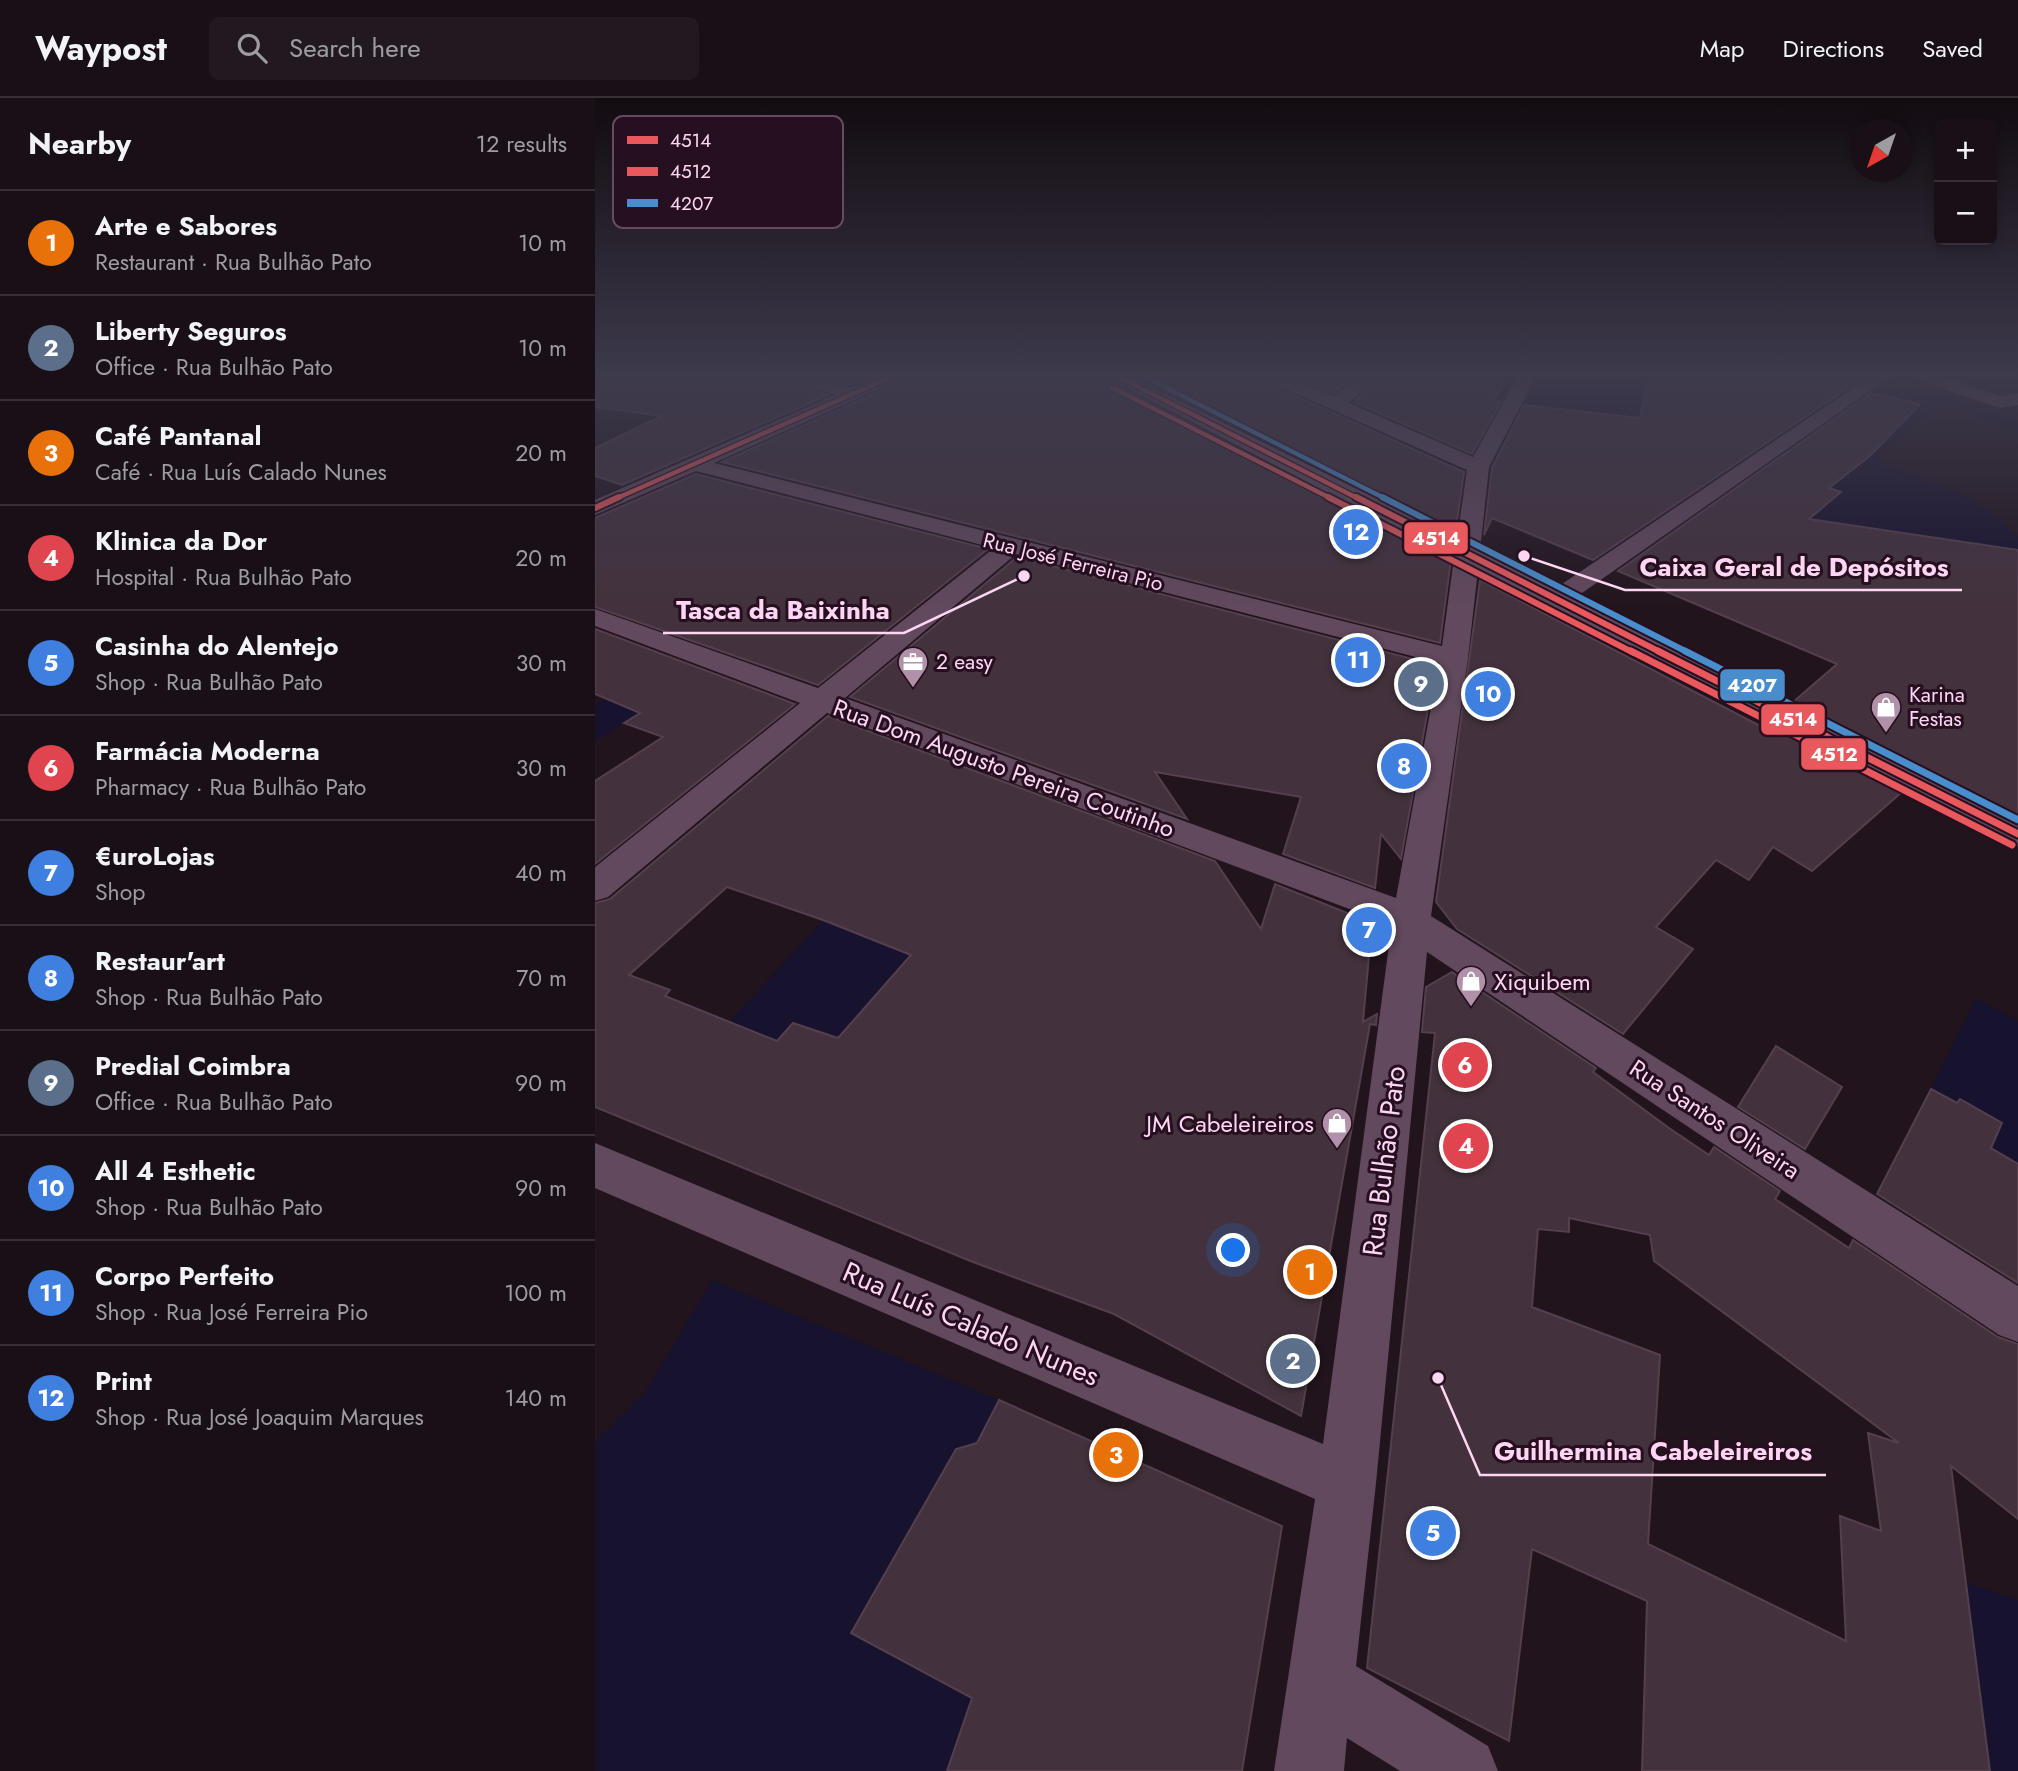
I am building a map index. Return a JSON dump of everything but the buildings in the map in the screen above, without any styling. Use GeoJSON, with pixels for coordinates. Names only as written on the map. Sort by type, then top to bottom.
{"type":"FeatureCollection","features":[{"type":"Feature","properties":{"kind":"street"},"geometry":{"type":"LineString","coordinates":[[595,508],[716,454]]}},
{"type":"Feature","properties":{"kind":"street"},"geometry":{"type":"LineString","coordinates":[[1272,454],[2018,834]]}},
{"type":"Feature","properties":{"kind":"street"},"geometry":{"type":"LineString","coordinates":[[1449,454],[1478,467],[1485,454]]}},
{"type":"Feature","properties":{"kind":"street"},"geometry":{"type":"LineString","coordinates":[[1557,599],[1768,454]]}},
{"type":"Feature","properties":{"kind":"street","name":"Rua José Ferreira Pio"},"geometry":{"type":"LineString","coordinates":[[694,464],[1454,658]]}},
{"type":"Feature","properties":{"kind":"street","name":"Rua Bulhão Pato"},"geometry":{"type":"LineString","coordinates":[[1309,1771],[1347,1483],[1412,923],[1454,658],[1478,467]]}},
{"type":"Feature","properties":{"kind":"street"},"geometry":{"type":"LineString","coordinates":[[595,887],[1011,546]]}},
{"type":"Feature","properties":{"kind":"street","name":"Rua Dom Augusto Pereira Coutinho"},"geometry":{"type":"LineString","coordinates":[[595,617],[1373,903],[1412,923]]}},
{"type":"Feature","properties":{"kind":"street","name":"Rua Santos Oliveira"},"geometry":{"type":"LineString","coordinates":[[1412,923],[2018,1316]]}},
{"type":"Feature","properties":{"kind":"street","name":"Rua Luís Calado Nunes"},"geometry":{"type":"LineString","coordinates":[[595,1165],[1347,1483]]}},
{"type":"Feature","properties":{"kind":"street"},"geometry":{"type":"LineString","coordinates":[[1320,1682],[1463,1771]]}},
{"type":"Feature","properties":{"kind":"shaded area"},"geometry":{"type":"Polygon","coordinates":[[[1872,454],[1880,454],[1879,462],[1961,493],[1978,503],[2018,537],[2018,560],[2014,549],[1808,519],[1841,492],[1770,469],[1865,460],[1872,454]]]}},
{"type":"Feature","properties":{"kind":"shaded area"},"geometry":{"type":"Polygon","coordinates":[[[606,699],[640,713],[595,741],[595,704],[606,699]]]}},
{"type":"Feature","properties":{"kind":"shaded area"},"geometry":{"type":"Polygon","coordinates":[[[823,920],[911,955],[839,1038],[793,1023],[767,1052],[729,1022],[823,920]]]}},
{"type":"Feature","properties":{"kind":"shaded area"},"geometry":{"type":"Polygon","coordinates":[[[1976,998],[2018,1021],[2018,1164],[1991,1148],[2002,1123],[1960,1099],[1957,1104],[1931,1089],[1976,998]]]}},
{"type":"Feature","properties":{"kind":"shaded area"},"geometry":{"type":"Polygon","coordinates":[[[712,1280],[999,1400],[977,1443],[956,1449],[852,1633],[972,1698],[947,1771],[595,1771],[595,1442],[645,1392],[712,1280]]]}},
{"type":"Feature","properties":{"kind":"shaded area"},"geometry":{"type":"Polygon","coordinates":[[[1966,1582],[2018,1600],[2018,1771],[1990,1771],[1966,1582]]]}},
{"type":"Feature","properties":{"kind":"transit line","name":"4514"},"geometry":{"type":"LineString","coordinates":[[595,508],[717,454]]}},
{"type":"Feature","properties":{"kind":"transit line","name":"4512"},"geometry":{"type":"LineString","coordinates":[[1243,454],[2012,845]]}},
{"type":"Feature","properties":{"kind":"transit line","name":"4514"},"geometry":{"type":"LineString","coordinates":[[1271,454],[2018,834]]}},
{"type":"Feature","properties":{"kind":"transit line","name":"4207"},"geometry":{"type":"LineString","coordinates":[[1297,454],[2018,820]]}},
{"type":"Feature","properties":{"kind":"place","name":"Print"},"geometry":{"type":"Point","coordinates":[1356,532]}},
{"type":"Feature","properties":{"kind":"place","name":"Caixa Geral de Depósitos"},"geometry":{"type":"Point","coordinates":[1524,556]}},
{"type":"Feature","properties":{"kind":"place","name":"Tasca da Baixinha"},"geometry":{"type":"Point","coordinates":[1024,576]}},
{"type":"Feature","properties":{"kind":"place","name":"Corpo Perfeito"},"geometry":{"type":"Point","coordinates":[1358,660]}},
{"type":"Feature","properties":{"kind":"place","name":"Predial Coimbra"},"geometry":{"type":"Point","coordinates":[1421,684]}},
{"type":"Feature","properties":{"kind":"place","name":"2 easy"},"geometry":{"type":"Point","coordinates":[913,689]}},
{"type":"Feature","properties":{"kind":"place","name":"All 4 Esthetic"},"geometry":{"type":"Point","coordinates":[1488,694]}},
{"type":"Feature","properties":{"kind":"place","name":"Karina Festas"},"geometry":{"type":"Point","coordinates":[1886,734]}},
{"type":"Feature","properties":{"kind":"place","name":"Restaur'art"},"geometry":{"type":"Point","coordinates":[1404,766]}},
{"type":"Feature","properties":{"kind":"place","name":"€uroLojas"},"geometry":{"type":"Point","coordinates":[1369,930]}},
{"type":"Feature","properties":{"kind":"place","name":"Xiquibem"},"geometry":{"type":"Point","coordinates":[1471,1008]}},
{"type":"Feature","properties":{"kind":"place","name":"Farmácia Moderna"},"geometry":{"type":"Point","coordinates":[1465,1065]}},
{"type":"Feature","properties":{"kind":"place","name":"Klinica da Dor"},"geometry":{"type":"Point","coordinates":[1466,1146]}},
{"type":"Feature","properties":{"kind":"place","name":"JM Cabeleireiros"},"geometry":{"type":"Point","coordinates":[1337,1150]}},
{"type":"Feature","properties":{"kind":"place","name":"Arte e Sabores"},"geometry":{"type":"Point","coordinates":[1310,1272]}},
{"type":"Feature","properties":{"kind":"place","name":"Liberty Seguros"},"geometry":{"type":"Point","coordinates":[1293,1361]}},
{"type":"Feature","properties":{"kind":"place","name":"Guilhermina Cabeleireiros"},"geometry":{"type":"Point","coordinates":[1438,1378]}},
{"type":"Feature","properties":{"kind":"place","name":"Café Pantanal"},"geometry":{"type":"Point","coordinates":[1116,1455]}},
{"type":"Feature","properties":{"kind":"place","name":"Casinha do Alentejo"},"geometry":{"type":"Point","coordinates":[1433,1533]}}]}
